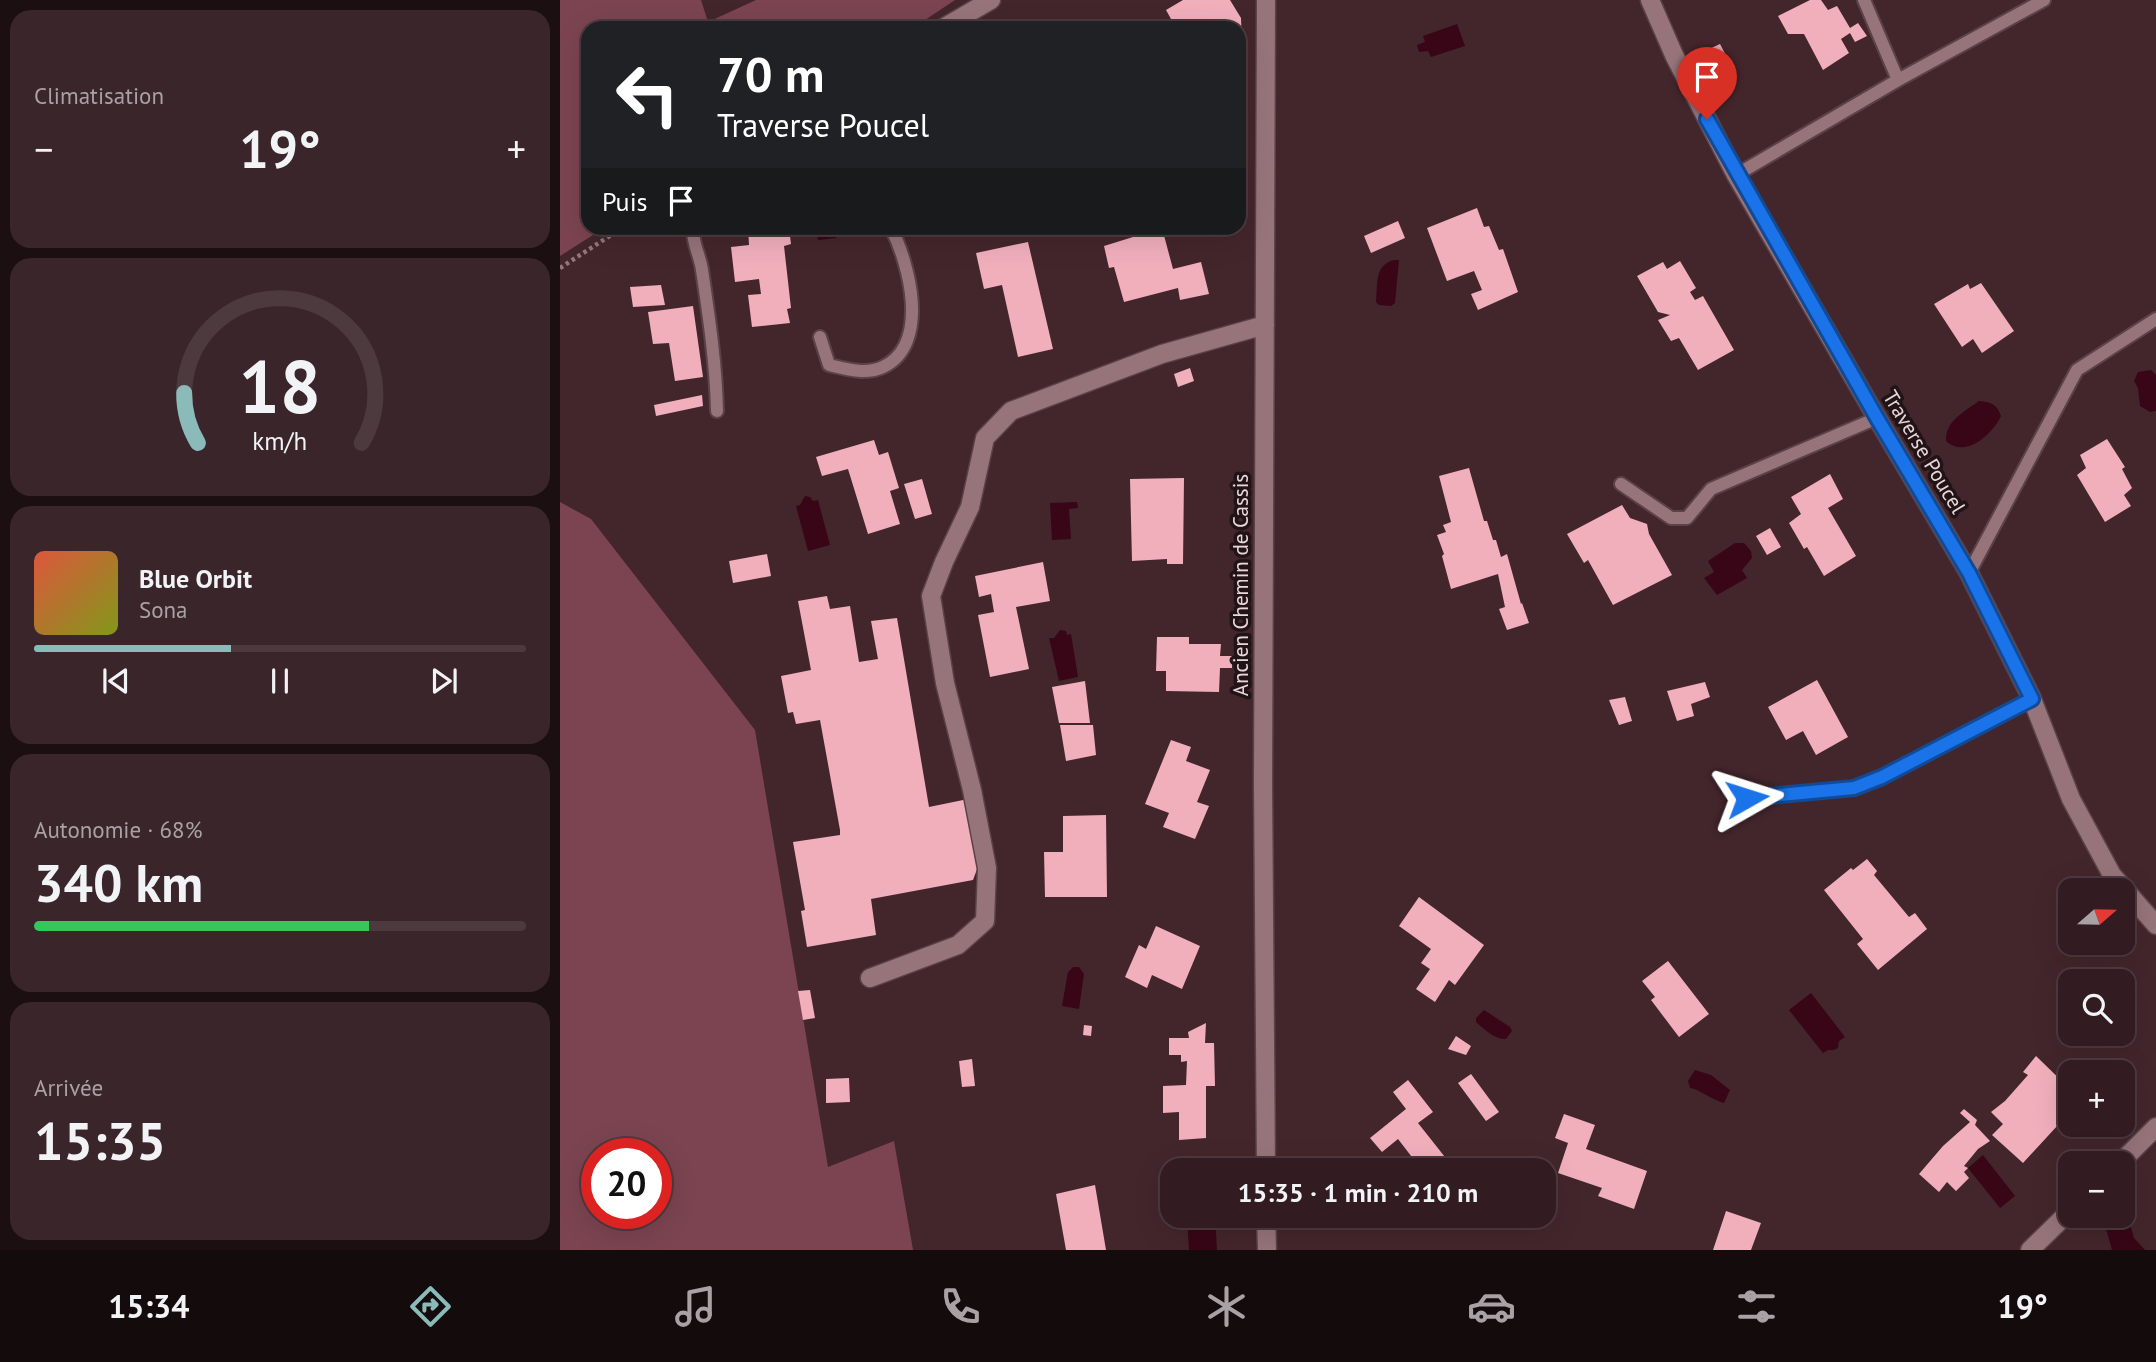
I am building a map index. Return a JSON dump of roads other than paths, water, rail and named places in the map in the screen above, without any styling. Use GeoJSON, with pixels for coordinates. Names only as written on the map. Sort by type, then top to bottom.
{"type":"FeatureCollection","features":[{"type":"Feature","properties":{"kind":"street"},"geometry":{"type":"LineString","coordinates":[[955,21],[991,0]]}},
{"type":"Feature","properties":{"kind":"street","name":"Ancien Chemin de Cassis"},"geometry":{"type":"LineString","coordinates":[[1266,0],[1263,783],[1266,1158]]}},
{"type":"Feature","properties":{"kind":"street","name":"Traverse Poucel"},"geometry":{"type":"LineString","coordinates":[[1650,0],[1674,55],[1737,175],[1969,573],[2032,699],[2071,799],[2112,875],[2156,925]]}},
{"type":"Feature","properties":{"kind":"street"},"geometry":{"type":"LineString","coordinates":[[870,978],[958,945],[985,921],[988,868],[945,683],[931,596],[970,507],[985,438],[1011,411],[1163,354],[1265,325]]}},
{"type":"Feature","properties":{"kind":"street"},"geometry":{"type":"LineString","coordinates":[[2132,1151],[2156,1127]]}},
{"type":"Feature","properties":{"kind":"street"},"geometry":{"type":"LineString","coordinates":[[2030,1250],[2058,1223]]}},
{"type":"Feature","properties":{"kind":"street"},"geometry":{"type":"LineString","coordinates":[[1266,1228],[1267,1250]]}},
{"type":"Feature","properties":{"kind":"lane"},"geometry":{"type":"LineString","coordinates":[[1864,0],[1898,80]]}},
{"type":"Feature","properties":{"kind":"lane"},"geometry":{"type":"LineString","coordinates":[[1737,175],[1898,80],[2044,0]]}},
{"type":"Feature","properties":{"kind":"lane"},"geometry":{"type":"LineString","coordinates":[[692,235],[704,279],[716,372],[718,411]]}},
{"type":"Feature","properties":{"kind":"lane"},"geometry":{"type":"LineString","coordinates":[[820,337],[829,365],[856,371],[883,367],[901,351],[911,327],[911,284],[902,250],[894,235]]}},
{"type":"Feature","properties":{"kind":"lane"},"geometry":{"type":"LineString","coordinates":[[1969,573],[2077,370],[2156,319]]}},
{"type":"Feature","properties":{"kind":"lane"},"geometry":{"type":"LineString","coordinates":[[1621,484],[1671,518],[1687,518],[1711,488],[1877,418]]}},
{"type":"Feature","properties":{"kind":"lane"},"geometry":{"type":"LineString","coordinates":[[1747,798],[1854,788],[1882,777],[2032,699]]}}]}
